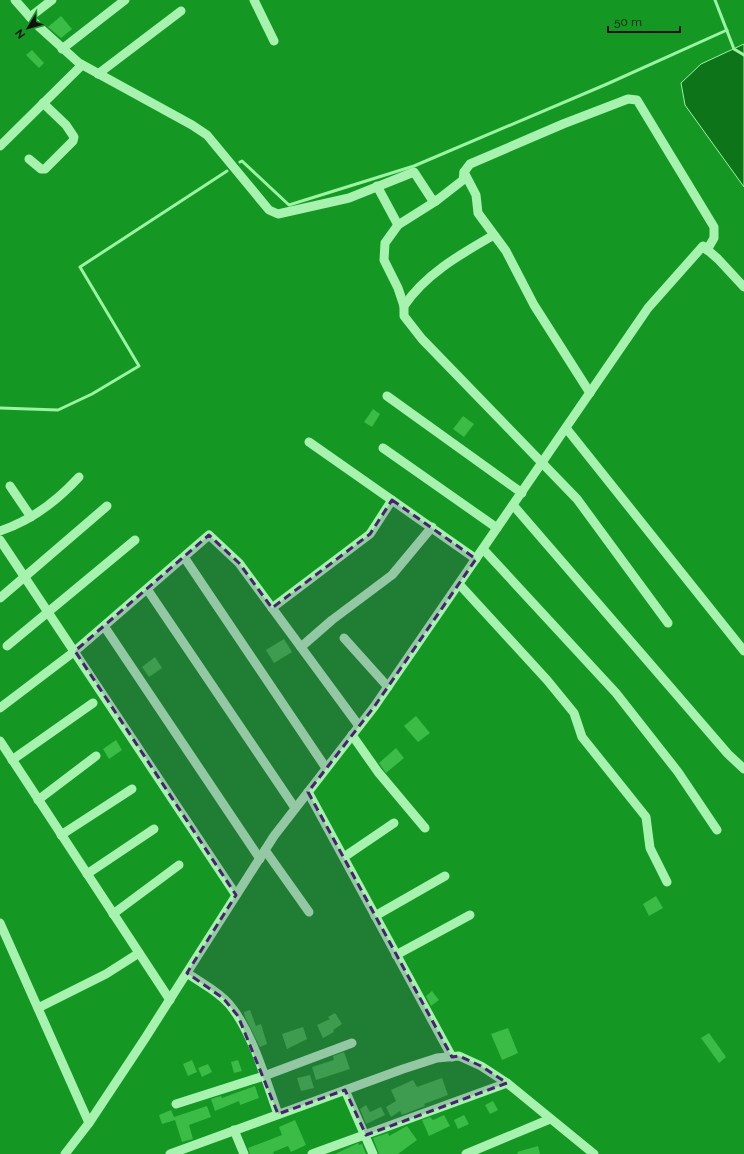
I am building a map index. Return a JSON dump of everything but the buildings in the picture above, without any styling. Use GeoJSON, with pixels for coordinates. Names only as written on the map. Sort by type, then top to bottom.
{"type":"FeatureCollection","features":[{"type":"Feature","properties":{"kind":"street"},"geometry":{"type":"LineString","coordinates":[[15,0],[62,49],[82,65],[192,125],[207,135],[268,210],[278,214],[349,198],[414,172],[431,198],[436,201]]}},
{"type":"Feature","properties":{"kind":"street"},"geometry":{"type":"LineString","coordinates":[[30,17],[52,0]]}},
{"type":"Feature","properties":{"kind":"street"},"geometry":{"type":"LineString","coordinates":[[62,49],[125,0]]}},
{"type":"Feature","properties":{"kind":"street"},"geometry":{"type":"LineString","coordinates":[[254,0],[274,41]]}},
{"type":"Feature","properties":{"kind":"street"},"geometry":{"type":"LineString","coordinates":[[98,74],[181,12]]}},
{"type":"Feature","properties":{"kind":"street"},"geometry":{"type":"LineString","coordinates":[[0,146],[82,65]]}},
{"type":"Feature","properties":{"kind":"street"},"geometry":{"type":"LineString","coordinates":[[668,623],[577,499],[422,339],[404,316],[404,306],[398,288],[384,260],[385,243],[398,225],[436,201],[463,180],[464,172],[470,164],[563,124],[628,99],[637,100],[714,227],[714,238],[707,250]]}},
{"type":"Feature","properties":{"kind":"street"},"geometry":{"type":"LineString","coordinates":[[29,159],[41,169],[45,169],[73,141],[74,137],[66,125],[43,103]]}},
{"type":"Feature","properties":{"kind":"street"},"geometry":{"type":"LineString","coordinates":[[464,172],[476,195],[478,213],[506,251],[534,305],[590,393]]}},
{"type":"Feature","properties":{"kind":"street"},"geometry":{"type":"LineString","coordinates":[[377,186],[398,225]]}},
{"type":"Feature","properties":{"kind":"street"},"geometry":{"type":"LineString","coordinates":[[404,306],[417,288],[433,274],[494,235]]}},
{"type":"Feature","properties":{"kind":"street"},"geometry":{"type":"LineString","coordinates":[[65,1154],[89,1123],[170,1000],[265,850],[388,686],[648,308],[702,246],[718,259],[744,287]]}},
{"type":"Feature","properties":{"kind":"street"},"geometry":{"type":"LineString","coordinates":[[387,396],[522,493]]}},
{"type":"Feature","properties":{"kind":"street"},"geometry":{"type":"LineString","coordinates":[[566,428],[744,651]]}},
{"type":"Feature","properties":{"kind":"street"},"geometry":{"type":"LineString","coordinates":[[309,442],[476,558]]}},
{"type":"Feature","properties":{"kind":"street"},"geometry":{"type":"LineString","coordinates":[[383,448],[498,528]]}},
{"type":"Feature","properties":{"kind":"street"},"geometry":{"type":"LineString","coordinates":[[0,531],[20,524],[31,517],[70,487],[79,477]]}},
{"type":"Feature","properties":{"kind":"street"},"geometry":{"type":"LineString","coordinates":[[10,486],[31,517]]}},
{"type":"Feature","properties":{"kind":"street"},"geometry":{"type":"LineString","coordinates":[[272,608],[370,534],[392,500]]}},
{"type":"Feature","properties":{"kind":"street"},"geometry":{"type":"LineString","coordinates":[[513,505],[722,748],[744,769]]}},
{"type":"Feature","properties":{"kind":"street"},"geometry":{"type":"LineString","coordinates":[[0,598],[107,506]]}},
{"type":"Feature","properties":{"kind":"street"},"geometry":{"type":"LineString","coordinates":[[301,647],[332,620],[392,575],[432,527]]}},
{"type":"Feature","properties":{"kind":"street"},"geometry":{"type":"LineString","coordinates":[[0,708],[75,651],[210,535],[239,563],[359,726]]}},
{"type":"Feature","properties":{"kind":"street"},"geometry":{"type":"LineString","coordinates":[[0,540],[26,576],[236,896]]}},
{"type":"Feature","properties":{"kind":"street"},"geometry":{"type":"LineString","coordinates":[[7,646],[135,540]]}},
{"type":"Feature","properties":{"kind":"street"},"geometry":{"type":"LineString","coordinates":[[483,549],[616,693],[678,772],[717,830]]}},
{"type":"Feature","properties":{"kind":"street"},"geometry":{"type":"LineString","coordinates":[[184,557],[326,768]]}},
{"type":"Feature","properties":{"kind":"street"},"geometry":{"type":"LineString","coordinates":[[459,584],[547,680],[574,713],[582,736],[646,818],[650,848],[667,882]]}},
{"type":"Feature","properties":{"kind":"street"},"geometry":{"type":"LineString","coordinates":[[147,589],[296,808]]}},
{"type":"Feature","properties":{"kind":"street"},"geometry":{"type":"LineString","coordinates":[[104,626],[260,859]]}},
{"type":"Feature","properties":{"kind":"street"},"geometry":{"type":"LineString","coordinates":[[344,638],[388,686]]}},
{"type":"Feature","properties":{"kind":"street"},"geometry":{"type":"LineString","coordinates":[[12,760],[93,702]]}},
{"type":"Feature","properties":{"kind":"street"},"geometry":{"type":"LineString","coordinates":[[352,735],[378,772],[426,828]]}},
{"type":"Feature","properties":{"kind":"street"},"geometry":{"type":"LineString","coordinates":[[0,741],[170,1000]]}},
{"type":"Feature","properties":{"kind":"street"},"geometry":{"type":"LineString","coordinates":[[38,800],[96,756]]}},
{"type":"Feature","properties":{"kind":"street"},"geometry":{"type":"LineString","coordinates":[[61,835],[132,789]]}},
{"type":"Feature","properties":{"kind":"street"},"geometry":{"type":"LineString","coordinates":[[308,792],[452,1057]]}},
{"type":"Feature","properties":{"kind":"street"},"geometry":{"type":"LineString","coordinates":[[344,857],[394,823]]}},
{"type":"Feature","properties":{"kind":"street"},"geometry":{"type":"LineString","coordinates":[[87,874],[154,828]]}},
{"type":"Feature","properties":{"kind":"street"},"geometry":{"type":"LineString","coordinates":[[265,850],[309,912]]}},
{"type":"Feature","properties":{"kind":"street"},"geometry":{"type":"LineString","coordinates":[[113,914],[180,866]]}},
{"type":"Feature","properties":{"kind":"street"},"geometry":{"type":"LineString","coordinates":[[375,916],[445,876]]}},
{"type":"Feature","properties":{"kind":"street"},"geometry":{"type":"LineString","coordinates":[[396,955],[470,915]]}},
{"type":"Feature","properties":{"kind":"street"},"geometry":{"type":"LineString","coordinates":[[0,923],[89,1123]]}},
{"type":"Feature","properties":{"kind":"street"},"geometry":{"type":"LineString","coordinates":[[38,1008],[106,974],[139,953]]}},
{"type":"Feature","properties":{"kind":"street"},"geometry":{"type":"LineString","coordinates":[[187,973],[223,998],[230,1005],[247,1035],[278,1114]]}},
{"type":"Feature","properties":{"kind":"street"},"geometry":{"type":"LineString","coordinates":[[176,1104],[264,1076],[352,1043]]}},
{"type":"Feature","properties":{"kind":"street"},"geometry":{"type":"LineString","coordinates":[[170,1154],[437,1058],[459,1056],[481,1066],[507,1084],[594,1154]]}},
{"type":"Feature","properties":{"kind":"street"},"geometry":{"type":"LineString","coordinates":[[312,1154],[507,1084]]}},
{"type":"Feature","properties":{"kind":"street"},"geometry":{"type":"LineString","coordinates":[[345,1090],[366,1135],[373,1154]]}},
{"type":"Feature","properties":{"kind":"street"},"geometry":{"type":"LineString","coordinates":[[466,1154],[550,1119]]}},
{"type":"Feature","properties":{"kind":"street"},"geometry":{"type":"LineString","coordinates":[[234,1130],[244,1154]]}},
{"type":"Feature","properties":{"kind":"highlighted area"},"geometry":{"type":"Polygon","coordinates":[[[392,500],[476,559],[374,707],[308,792],[452,1057],[459,1056],[481,1066],[507,1083],[366,1135],[345,1090],[278,1114],[238,1016],[223,998],[187,973],[236,895],[75,651],[209,535],[239,563],[272,608],[370,534],[392,500]]]}},
{"type":"Feature","properties":{"kind":"shaded area"},"geometry":{"type":"Polygon","coordinates":[[[744,44],[744,187],[685,105],[681,83],[701,64],[744,44]]]}},
{"type":"Feature","properties":{"kind":"waterway"},"geometry":{"type":"LineString","coordinates":[[715,0],[734,49],[744,55]]}},
{"type":"Feature","properties":{"kind":"waterway"},"geometry":{"type":"LineString","coordinates":[[240,162],[242,161],[289,205],[414,166],[607,84],[727,30]]}},
{"type":"Feature","properties":{"kind":"waterway"},"geometry":{"type":"LineString","coordinates":[[0,408],[58,410],[92,394],[139,366],[80,267],[227,171]]}}]}
